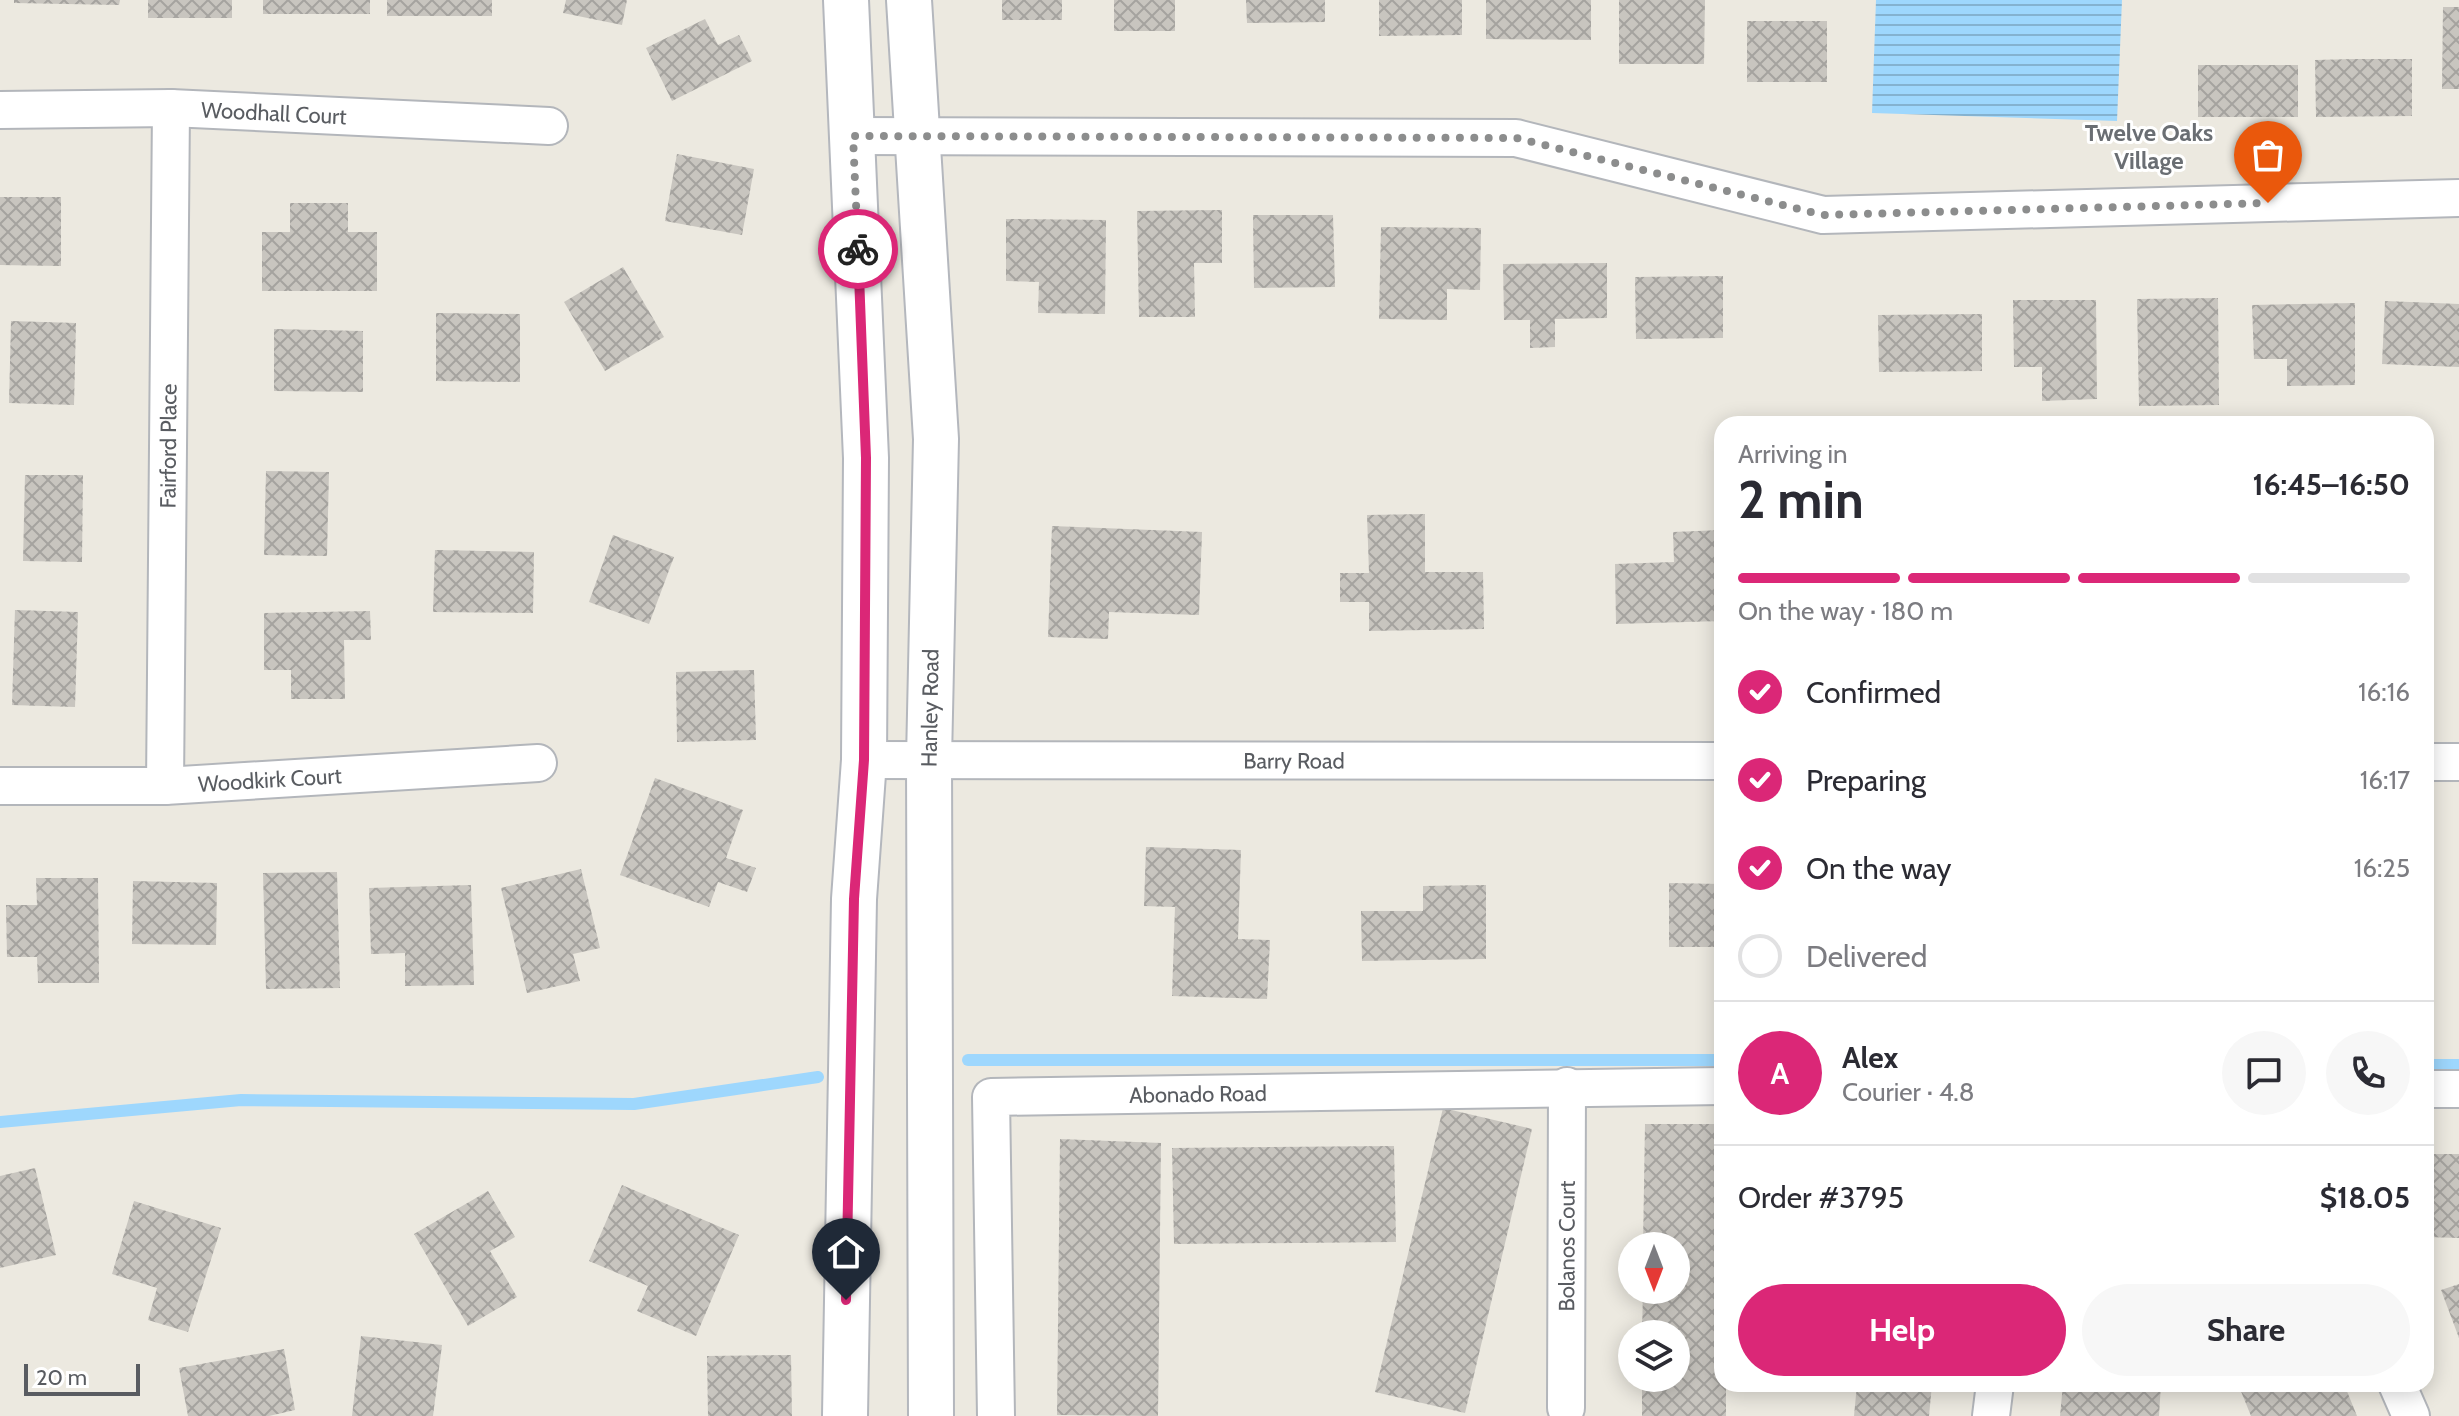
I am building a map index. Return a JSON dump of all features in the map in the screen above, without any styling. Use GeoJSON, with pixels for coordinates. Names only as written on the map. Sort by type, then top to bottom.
{"type":"FeatureCollection","features":[{"type":"Feature","properties":{"kind":"main road"},"geometry":{"type":"LineString","coordinates":[[845,1416],[854,899],[864,760],[866,458],[846,0]]}},
{"type":"Feature","properties":{"kind":"main road","name":"Hanley Road"},"geometry":{"type":"LineString","coordinates":[[909,0],[936,439],[929,759],[931,1416]]}},
{"type":"Feature","properties":{"kind":"street","name":"Woodhall Court"},"geometry":{"type":"LineString","coordinates":[[0,110],[171,108],[549,126]]}},
{"type":"Feature","properties":{"kind":"street","name":"Fairford Place"},"geometry":{"type":"LineString","coordinates":[[165,786],[171,108]]}},
{"type":"Feature","properties":{"kind":"street"},"geometry":{"type":"LineString","coordinates":[[853,136],[1516,138],[1823,215],[2459,198]]}},
{"type":"Feature","properties":{"kind":"street","name":"Barry Road"},"geometry":{"type":"LineString","coordinates":[[864,760],[1714,761]]}},
{"type":"Feature","properties":{"kind":"street"},"geometry":{"type":"LineString","coordinates":[[2434,762],[2459,762]]}},
{"type":"Feature","properties":{"kind":"street","name":"Woodkirk Court"},"geometry":{"type":"LineString","coordinates":[[0,786],[165,786],[538,763]]}},
{"type":"Feature","properties":{"kind":"street","name":"Bolanos Court"},"geometry":{"type":"LineString","coordinates":[[1566,1408],[1567,1086]]}},
{"type":"Feature","properties":{"kind":"street","name":"Abonado Road"},"geometry":{"type":"LineString","coordinates":[[996,1416],[991,1097],[1714,1086]]}},
{"type":"Feature","properties":{"kind":"street"},"geometry":{"type":"LineString","coordinates":[[2434,1089],[2459,1089]]}},
{"type":"Feature","properties":{"kind":"street"},"geometry":{"type":"LineString","coordinates":[[1991,1416],[1994,1392]]}},
{"type":"Feature","properties":{"kind":"street"},"geometry":{"type":"LineString","coordinates":[[2400,1392],[2411,1416]]}},
{"type":"Feature","properties":{"kind":"water"},"geometry":{"type":"Polygon","coordinates":[[[1876,0],[2122,0],[2117,121],[1872,113],[1876,0]]]}},
{"type":"Feature","properties":{"kind":"building"},"geometry":{"type":"Polygon","coordinates":[[[14,0],[120,0],[119,5],[14,3],[14,0]]]}},
{"type":"Feature","properties":{"kind":"building"},"geometry":{"type":"Polygon","coordinates":[[[148,0],[232,0],[232,18],[148,18],[148,0]]]}},
{"type":"Feature","properties":{"kind":"building"},"geometry":{"type":"Polygon","coordinates":[[[263,0],[370,0],[370,14],[263,14],[263,0]]]}},
{"type":"Feature","properties":{"kind":"building"},"geometry":{"type":"Polygon","coordinates":[[[387,0],[492,0],[492,16],[387,16],[387,0]]]}},
{"type":"Feature","properties":{"kind":"building"},"geometry":{"type":"Polygon","coordinates":[[[566,0],[627,0],[622,25],[563,13],[566,0]]]}},
{"type":"Feature","properties":{"kind":"building"},"geometry":{"type":"Polygon","coordinates":[[[1002,0],[1062,0],[1062,20],[1002,20],[1002,0]]]}},
{"type":"Feature","properties":{"kind":"building"},"geometry":{"type":"Polygon","coordinates":[[[1114,0],[1175,0],[1175,31],[1114,31],[1114,0]]]}},
{"type":"Feature","properties":{"kind":"building"},"geometry":{"type":"Polygon","coordinates":[[[1246,0],[1325,0],[1325,22],[1247,23],[1246,0]]]}},
{"type":"Feature","properties":{"kind":"building"},"geometry":{"type":"Polygon","coordinates":[[[1379,0],[1462,0],[1462,35],[1379,36],[1379,0]]]}},
{"type":"Feature","properties":{"kind":"building"},"geometry":{"type":"Polygon","coordinates":[[[1486,0],[1591,0],[1591,40],[1486,39],[1486,0]]]}},
{"type":"Feature","properties":{"kind":"building"},"geometry":{"type":"Polygon","coordinates":[[[1619,0],[1705,0],[1704,64],[1619,64],[1619,0]]]}},
{"type":"Feature","properties":{"kind":"building"},"geometry":{"type":"Polygon","coordinates":[[[2443,7],[2459,7],[2459,89],[2442,89],[2443,7]]]}},
{"type":"Feature","properties":{"kind":"building"},"geometry":{"type":"Polygon","coordinates":[[[705,19],[718,45],[739,35],[752,61],[672,101],[646,48],[705,19]]]}},
{"type":"Feature","properties":{"kind":"building"},"geometry":{"type":"Polygon","coordinates":[[[1747,21],[1827,21],[1827,82],[1747,82],[1747,21]]]}},
{"type":"Feature","properties":{"kind":"building"},"geometry":{"type":"Polygon","coordinates":[[[2412,59],[2412,116],[2316,117],[2315,60],[2412,59]]]}},
{"type":"Feature","properties":{"kind":"building"},"geometry":{"type":"Polygon","coordinates":[[[2198,65],[2298,65],[2298,117],[2198,117],[2198,65]]]}},
{"type":"Feature","properties":{"kind":"building"},"geometry":{"type":"Polygon","coordinates":[[[677,154],[754,169],[742,235],[665,221],[677,154]]]}},
{"type":"Feature","properties":{"kind":"building"},"geometry":{"type":"Polygon","coordinates":[[[0,197],[61,197],[61,266],[0,265],[0,197]]]}},
{"type":"Feature","properties":{"kind":"building"},"geometry":{"type":"Polygon","coordinates":[[[290,203],[348,203],[348,232],[377,232],[377,291],[262,291],[262,232],[290,232],[290,203]]]}},
{"type":"Feature","properties":{"kind":"building"},"geometry":{"type":"Polygon","coordinates":[[[1222,210],[1222,263],[1194,263],[1195,317],[1139,317],[1137,211],[1222,210]]]}},
{"type":"Feature","properties":{"kind":"building"},"geometry":{"type":"Polygon","coordinates":[[[1253,215],[1333,215],[1335,287],[1254,288],[1253,215]]]}},
{"type":"Feature","properties":{"kind":"building"},"geometry":{"type":"Polygon","coordinates":[[[1006,219],[1106,220],[1105,314],[1038,313],[1039,282],[1006,281],[1006,219]]]}},
{"type":"Feature","properties":{"kind":"building"},"geometry":{"type":"Polygon","coordinates":[[[1381,227],[1481,228],[1480,290],[1447,289],[1447,320],[1379,319],[1381,227]]]}},
{"type":"Feature","properties":{"kind":"building"},"geometry":{"type":"Polygon","coordinates":[[[1607,263],[1607,318],[1555,319],[1555,347],[1530,348],[1530,320],[1504,320],[1503,264],[1607,263]]]}},
{"type":"Feature","properties":{"kind":"building"},"geometry":{"type":"Polygon","coordinates":[[[623,267],[664,337],[605,371],[564,302],[623,267]]]}},
{"type":"Feature","properties":{"kind":"building"},"geometry":{"type":"Polygon","coordinates":[[[1723,276],[1723,338],[1636,339],[1635,277],[1723,276]]]}},
{"type":"Feature","properties":{"kind":"building"},"geometry":{"type":"Polygon","coordinates":[[[2218,298],[2219,405],[2139,406],[2137,299],[2218,298]]]}},
{"type":"Feature","properties":{"kind":"building"},"geometry":{"type":"Polygon","coordinates":[[[2013,300],[2096,300],[2097,399],[2042,401],[2042,367],[2014,367],[2013,300]]]}},
{"type":"Feature","properties":{"kind":"building"},"geometry":{"type":"Polygon","coordinates":[[[2385,301],[2459,304],[2459,367],[2382,364],[2385,301]]]}},
{"type":"Feature","properties":{"kind":"building"},"geometry":{"type":"Polygon","coordinates":[[[2355,303],[2355,385],[2287,386],[2287,359],[2254,359],[2252,305],[2355,303]]]}},
{"type":"Feature","properties":{"kind":"building"},"geometry":{"type":"Polygon","coordinates":[[[436,313],[520,314],[520,382],[436,381],[436,313]]]}},
{"type":"Feature","properties":{"kind":"building"},"geometry":{"type":"Polygon","coordinates":[[[1982,314],[1982,371],[1879,372],[1878,315],[1982,314]]]}},
{"type":"Feature","properties":{"kind":"building"},"geometry":{"type":"Polygon","coordinates":[[[11,321],[76,323],[74,405],[9,403],[11,321]]]}},
{"type":"Feature","properties":{"kind":"building"},"geometry":{"type":"Polygon","coordinates":[[[274,329],[363,331],[363,392],[274,391],[274,329]]]}},
{"type":"Feature","properties":{"kind":"building"},"geometry":{"type":"Polygon","coordinates":[[[266,471],[329,472],[327,556],[264,555],[266,471]]]}},
{"type":"Feature","properties":{"kind":"building"},"geometry":{"type":"Polygon","coordinates":[[[25,475],[83,475],[82,562],[23,561],[25,475]]]}},
{"type":"Feature","properties":{"kind":"building"},"geometry":{"type":"Polygon","coordinates":[[[1425,514],[1425,572],[1483,572],[1484,629],[1369,631],[1369,602],[1340,602],[1340,573],[1369,573],[1367,515],[1425,514]]]}},
{"type":"Feature","properties":{"kind":"building"},"geometry":{"type":"Polygon","coordinates":[[[1052,526],[1202,532],[1199,615],[1109,612],[1108,639],[1048,637],[1052,526]]]}},
{"type":"Feature","properties":{"kind":"building"},"geometry":{"type":"Polygon","coordinates":[[[1714,530],[1714,621],[1616,624],[1615,564],[1674,562],[1673,532],[1714,530]]]}},
{"type":"Feature","properties":{"kind":"building"},"geometry":{"type":"Polygon","coordinates":[[[613,535],[674,557],[649,624],[589,602],[613,535]]]}},
{"type":"Feature","properties":{"kind":"building"},"geometry":{"type":"Polygon","coordinates":[[[435,550],[534,552],[533,613],[433,612],[435,550]]]}},
{"type":"Feature","properties":{"kind":"building"},"geometry":{"type":"Polygon","coordinates":[[[15,610],[78,612],[75,707],[12,705],[15,610]]]}},
{"type":"Feature","properties":{"kind":"building"},"geometry":{"type":"Polygon","coordinates":[[[370,611],[371,640],[344,640],[345,699],[291,699],[291,670],[264,670],[264,613],[370,611]]]}},
{"type":"Feature","properties":{"kind":"building"},"geometry":{"type":"Polygon","coordinates":[[[754,670],[756,740],[677,742],[676,672],[754,670]]]}},
{"type":"Feature","properties":{"kind":"building"},"geometry":{"type":"Polygon","coordinates":[[[655,778],[743,810],[726,858],[756,868],[747,892],[718,882],[709,907],[620,875],[655,778]]]}},
{"type":"Feature","properties":{"kind":"building"},"geometry":{"type":"Polygon","coordinates":[[[1146,847],[1241,850],[1238,939],[1270,940],[1267,999],[1172,996],[1175,907],[1144,906],[1146,847]]]}},
{"type":"Feature","properties":{"kind":"building"},"geometry":{"type":"Polygon","coordinates":[[[581,869],[600,948],[573,954],[580,981],[527,993],[501,888],[581,869]]]}},
{"type":"Feature","properties":{"kind":"building"},"geometry":{"type":"Polygon","coordinates":[[[337,872],[340,988],[266,989],[263,873],[337,872]]]}},
{"type":"Feature","properties":{"kind":"building"},"geometry":{"type":"Polygon","coordinates":[[[36,878],[98,878],[99,983],[38,983],[37,957],[7,957],[6,905],[37,905],[36,878]]]}},
{"type":"Feature","properties":{"kind":"building"},"geometry":{"type":"Polygon","coordinates":[[[133,881],[217,883],[216,945],[132,944],[133,881]]]}},
{"type":"Feature","properties":{"kind":"building"},"geometry":{"type":"Polygon","coordinates":[[[1669,883],[1714,884],[1714,947],[1669,947],[1669,883]]]}},
{"type":"Feature","properties":{"kind":"building"},"geometry":{"type":"Polygon","coordinates":[[[471,885],[474,985],[405,986],[405,953],[371,954],[369,888],[471,885]]]}},
{"type":"Feature","properties":{"kind":"building"},"geometry":{"type":"Polygon","coordinates":[[[1486,885],[1486,959],[1362,961],[1361,911],[1423,911],[1423,886],[1486,885]]]}},
{"type":"Feature","properties":{"kind":"building"},"geometry":{"type":"Polygon","coordinates":[[[1443,1108],[1532,1129],[1465,1413],[1375,1392],[1443,1108]]]}},
{"type":"Feature","properties":{"kind":"building"},"geometry":{"type":"Polygon","coordinates":[[[1645,1124],[1714,1124],[1714,1392],[1726,1392],[1726,1416],[1642,1416],[1642,1392],[1690,1392],[1690,1320],[1642,1320],[1643,1304],[1690,1304],[1690,1232],[1643,1232],[1645,1124]]]}},
{"type":"Feature","properties":{"kind":"building"},"geometry":{"type":"Polygon","coordinates":[[[1060,1139],[1161,1143],[1158,1416],[1057,1415],[1060,1139]]]}},
{"type":"Feature","properties":{"kind":"building"},"geometry":{"type":"Polygon","coordinates":[[[1394,1146],[1396,1242],[1174,1244],[1172,1148],[1394,1146]]]}},
{"type":"Feature","properties":{"kind":"building"},"geometry":{"type":"Polygon","coordinates":[[[2434,1154],[2459,1154],[2459,1238],[2434,1237],[2434,1154]]]}},
{"type":"Feature","properties":{"kind":"building"},"geometry":{"type":"Polygon","coordinates":[[[35,1168],[56,1255],[0,1268],[0,1176],[35,1168]]]}},
{"type":"Feature","properties":{"kind":"building"},"geometry":{"type":"Polygon","coordinates":[[[622,1185],[739,1235],[696,1336],[637,1311],[648,1286],[589,1261],[622,1185]]]}},
{"type":"Feature","properties":{"kind":"building"},"geometry":{"type":"Polygon","coordinates":[[[488,1191],[515,1237],[490,1251],[517,1297],[468,1326],[414,1234],[488,1191]]]}},
{"type":"Feature","properties":{"kind":"building"},"geometry":{"type":"Polygon","coordinates":[[[134,1201],[221,1228],[188,1332],[148,1320],[157,1288],[112,1274],[134,1201]]]}},
{"type":"Feature","properties":{"kind":"building"},"geometry":{"type":"Polygon","coordinates":[[[2459,1284],[2459,1338],[2441,1290],[2459,1284]]]}},
{"type":"Feature","properties":{"kind":"building"},"geometry":{"type":"Polygon","coordinates":[[[361,1336],[442,1345],[433,1416],[352,1416],[361,1336]]]}},
{"type":"Feature","properties":{"kind":"building"},"geometry":{"type":"Polygon","coordinates":[[[284,1349],[295,1410],[269,1416],[188,1416],[179,1368],[284,1349]]]}},
{"type":"Feature","properties":{"kind":"building"},"geometry":{"type":"Polygon","coordinates":[[[791,1355],[792,1416],[708,1416],[707,1356],[791,1355]]]}},
{"type":"Feature","properties":{"kind":"building"},"geometry":{"type":"Polygon","coordinates":[[[1856,1392],[1931,1392],[1929,1416],[1854,1416],[1856,1392]]]}},
{"type":"Feature","properties":{"kind":"building"},"geometry":{"type":"Polygon","coordinates":[[[2062,1392],[2160,1392],[2159,1416],[2060,1416],[2062,1392]]]}},
{"type":"Feature","properties":{"kind":"building"},"geometry":{"type":"Polygon","coordinates":[[[2241,1392],[2347,1392],[2357,1416],[2251,1416],[2241,1392]]]}},
{"type":"Feature","properties":{"kind":"waterway"},"geometry":{"type":"LineString","coordinates":[[968,1060],[1714,1060]]}},
{"type":"Feature","properties":{"kind":"waterway"},"geometry":{"type":"LineString","coordinates":[[2434,1065],[2459,1065]]}},
{"type":"Feature","properties":{"kind":"waterway"},"geometry":{"type":"LineString","coordinates":[[0,1122],[241,1100],[634,1104],[818,1077]]}},
{"type":"Feature","properties":{"kind":"way so far"},"geometry":{"type":"LineString","coordinates":[[858,249],[853,136],[1516,138],[1823,215],[2268,203]]}},
{"type":"Feature","properties":{"kind":"district","name":"Twelve Oaks Village"},"geometry":{"type":"Point","coordinates":[2149,146]}},
{"type":"Feature","properties":{"kind":"route"},"geometry":{"type":"LineString","coordinates":[[846,1300],[854,899],[864,760],[866,458],[858,249]]}}]}
